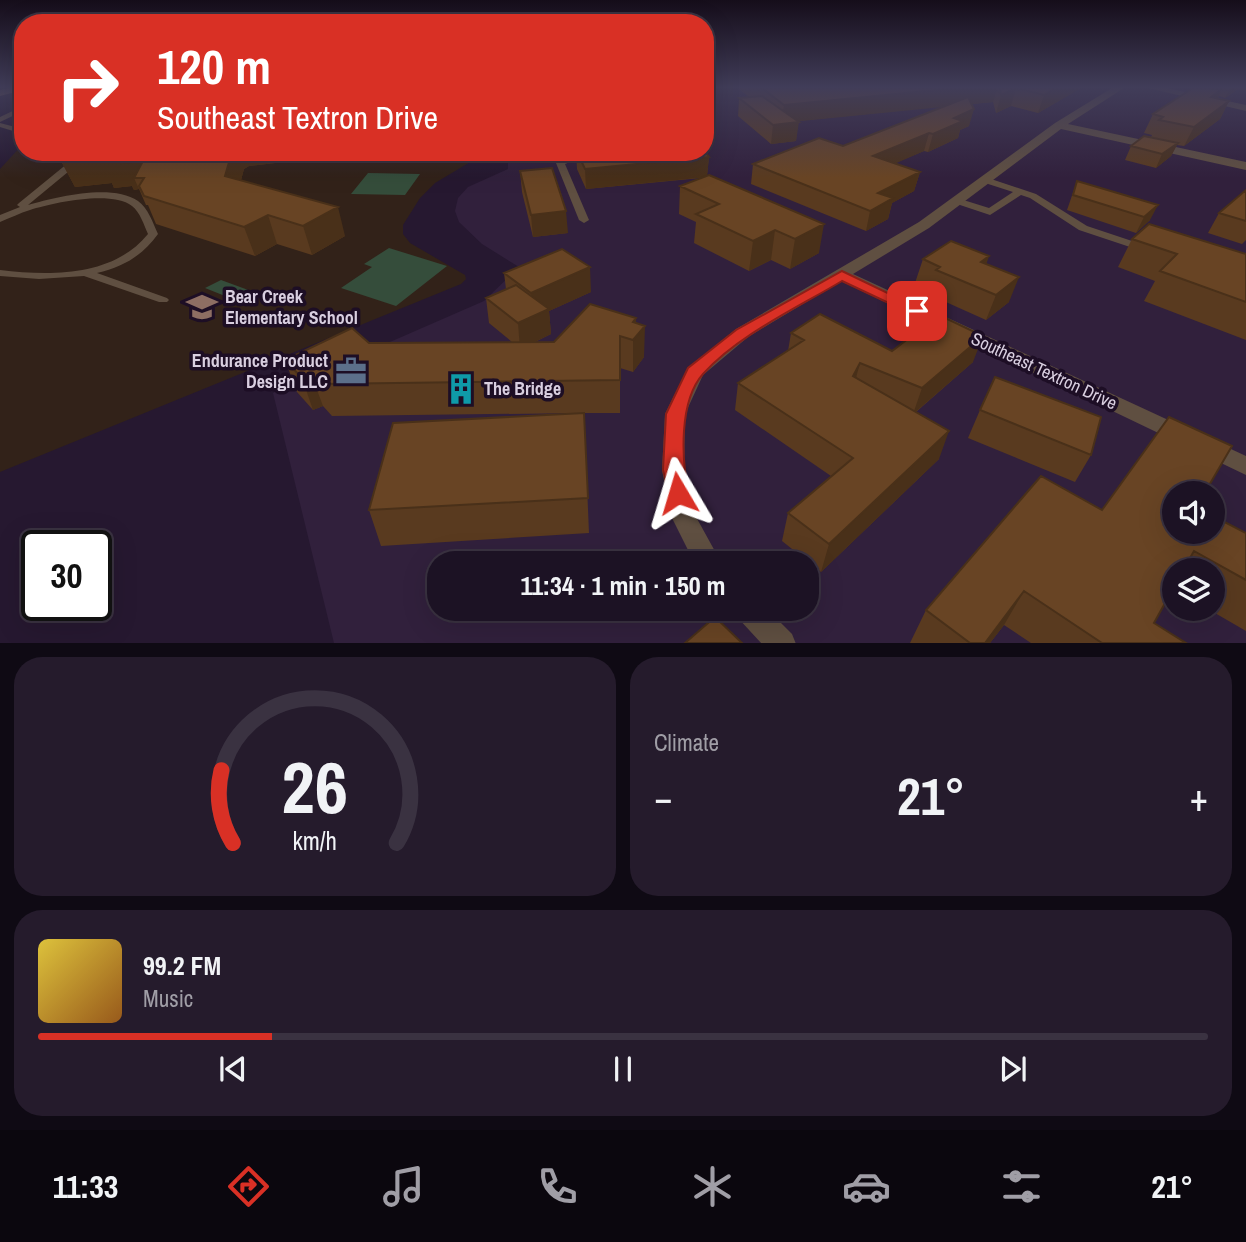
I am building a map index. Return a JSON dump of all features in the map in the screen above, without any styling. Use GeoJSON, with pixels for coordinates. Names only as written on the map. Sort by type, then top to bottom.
{"type":"FeatureCollection","features":[{"type":"Feature","properties":{"kind":"street"},"geometry":{"type":"LineString","coordinates":[[702,551],[683,516],[673,470],[675,414],[695,372],[742,333],[925,225],[1070,118]]}},
{"type":"Feature","properties":{"kind":"street"},"geometry":{"type":"LineString","coordinates":[[1059,125],[1246,166]]}},
{"type":"Feature","properties":{"kind":"street","name":"Southeast Textron Drive"},"geometry":{"type":"LineString","coordinates":[[842,275],[1246,466]]}},
{"type":"Feature","properties":{"kind":"street"},"geometry":{"type":"LineString","coordinates":[[760,621],[782,643]]}},
{"type":"Feature","properties":{"kind":"lane"},"geometry":{"type":"LineString","coordinates":[[14,212],[74,161]]}},
{"type":"Feature","properties":{"kind":"lane"},"geometry":{"type":"LineString","coordinates":[[566,161],[560,163],[584,220]]}},
{"type":"Feature","properties":{"kind":"lane"},"geometry":{"type":"LineString","coordinates":[[985,180],[1033,196],[1083,228],[1158,253]]}},
{"type":"Feature","properties":{"kind":"lane"},"geometry":{"type":"LineString","coordinates":[[957,201],[990,212],[1020,191]]}},
{"type":"Feature","properties":{"kind":"lane"},"geometry":{"type":"LineString","coordinates":[[0,219],[14,212],[50,202],[92,197],[120,198],[136,204],[153,234],[149,242],[122,260],[84,272],[57,277],[0,273]]}},
{"type":"Feature","properties":{"kind":"lane"},"geometry":{"type":"LineString","coordinates":[[84,272],[163,300]]}},
{"type":"Feature","properties":{"kind":"shaded area"},"geometry":{"type":"Polygon","coordinates":[[[714,118],[1246,118],[1246,643],[334,643],[273,393],[484,301],[519,267],[482,244],[459,222],[455,211],[458,198],[468,187],[508,169],[508,161],[714,161],[714,118]]]}},
{"type":"Feature","properties":{"kind":"shaded area","name":"Bear Creek Elementary School"},"geometry":{"type":"Polygon","coordinates":[[[14,154],[14,161],[472,161],[435,183],[420,198],[403,225],[403,234],[410,243],[465,275],[466,279],[461,284],[0,472],[0,169],[14,154]]]}},
{"type":"Feature","properties":{"kind":"green space"},"geometry":{"type":"Polygon","coordinates":[[[368,173],[420,174],[405,195],[351,194],[368,173]]]}},
{"type":"Feature","properties":{"kind":"green space"},"geometry":{"type":"Polygon","coordinates":[[[389,248],[447,266],[396,306],[341,288],[372,267],[364,264],[389,248]]]}},
{"type":"Feature","properties":{"kind":"green space"},"geometry":{"type":"Polygon","coordinates":[[[221,280],[251,291],[235,300],[205,288],[221,280]]]}},
{"type":"Feature","properties":{"kind":"building"},"geometry":{"type":"Polygon","coordinates":[[[764,118],[793,118],[799,122],[773,125],[764,118]]]}},
{"type":"Feature","properties":{"kind":"building"},"geometry":{"type":"Polygon","coordinates":[[[914,118],[954,118],[963,121],[873,156],[920,172],[878,193],[893,198],[870,211],[753,164],[819,138],[843,146],[914,118]]]}},
{"type":"Feature","properties":{"kind":"building"},"geometry":{"type":"Polygon","coordinates":[[[1162,118],[1206,118],[1194,127],[1159,120],[1162,118]]]}},
{"type":"Feature","properties":{"kind":"building"},"geometry":{"type":"Polygon","coordinates":[[[1144,136],[1178,143],[1162,154],[1131,146],[1144,136]]]}},
{"type":"Feature","properties":{"kind":"building"},"geometry":{"type":"Polygon","coordinates":[[[143,161],[229,161],[225,176],[338,207],[303,226],[268,215],[244,227],[144,196],[139,186],[144,178],[134,178],[143,161]]]}},
{"type":"Feature","properties":{"kind":"building"},"geometry":{"type":"Polygon","coordinates":[[[581,161],[668,161],[585,169],[581,161]]]}},
{"type":"Feature","properties":{"kind":"building"},"geometry":{"type":"Polygon","coordinates":[[[552,168],[566,211],[531,215],[520,171],[552,168]]]}},
{"type":"Feature","properties":{"kind":"building"},"geometry":{"type":"Polygon","coordinates":[[[709,175],[824,224],[795,239],[775,230],[753,241],[696,214],[719,204],[680,186],[709,175]]]}},
{"type":"Feature","properties":{"kind":"building"},"geometry":{"type":"Polygon","coordinates":[[[1077,181],[1158,205],[1144,217],[1073,195],[1077,181]]]}},
{"type":"Feature","properties":{"kind":"building"},"geometry":{"type":"Polygon","coordinates":[[[1246,190],[1246,221],[1219,213],[1246,190]]]}},
{"type":"Feature","properties":{"kind":"building"},"geometry":{"type":"Polygon","coordinates":[[[1149,224],[1246,254],[1246,302],[1160,271],[1177,254],[1132,239],[1149,224]]]}},
{"type":"Feature","properties":{"kind":"building"},"geometry":{"type":"Polygon","coordinates":[[[951,241],[989,256],[981,262],[1019,277],[996,295],[936,270],[940,267],[923,259],[951,241]]]}},
{"type":"Feature","properties":{"kind":"building"},"geometry":{"type":"Polygon","coordinates":[[[562,249],[590,267],[531,293],[504,273],[562,249]]]}},
{"type":"Feature","properties":{"kind":"building"},"geometry":{"type":"Polygon","coordinates":[[[516,285],[549,309],[518,323],[486,298],[516,285]]]}},
{"type":"Feature","properties":{"kind":"building"},"geometry":{"type":"Polygon","coordinates":[[[590,304],[636,318],[633,322],[645,326],[633,340],[620,336],[620,380],[320,384],[311,374],[302,378],[285,360],[352,328],[369,343],[554,342],[590,304]]]}},
{"type":"Feature","properties":{"kind":"building"},"geometry":{"type":"Polygon","coordinates":[[[820,314],[892,351],[939,315],[983,336],[922,388],[860,363],[853,376],[949,431],[829,544],[788,513],[853,458],[738,383],[804,340],[791,333],[820,314]]]}},
{"type":"Feature","properties":{"kind":"building"},"geometry":{"type":"Polygon","coordinates":[[[995,377],[1101,417],[1091,455],[980,410],[995,377]]]}},
{"type":"Feature","properties":{"kind":"building"},"geometry":{"type":"Polygon","coordinates":[[[584,413],[588,498],[369,510],[393,423],[584,413]]]}},
{"type":"Feature","properties":{"kind":"building"},"geometry":{"type":"Polygon","coordinates":[[[1169,417],[1232,446],[1212,481],[1162,481],[1162,544],[1225,544],[1225,522],[1246,533],[1246,580],[1225,568],[1225,558],[1207,558],[1194,551],[1190,558],[1162,558],[1162,609],[1154,623],[1186,643],[1102,643],[1024,591],[985,643],[970,643],[926,610],[1041,476],[1102,510],[1169,417]]]}},
{"type":"Feature","properties":{"kind":"building"},"geometry":{"type":"Polygon","coordinates":[[[710,621],[719,621],[742,643],[685,643],[710,621]]]}},
{"type":"Feature","properties":{"kind":"place","name":"Bear Creek Elementary School"},"geometry":{"type":"Point","coordinates":[202,307]}},
{"type":"Feature","properties":{"kind":"place","name":"Endurance Product Design LLC"},"geometry":{"type":"Point","coordinates":[351,371]}},
{"type":"Feature","properties":{"kind":"place","name":"The Bridge"},"geometry":{"type":"Point","coordinates":[461,389]}},
{"type":"Feature","properties":{"kind":"route"},"geometry":{"type":"LineString","coordinates":[[678,493],[673,470],[675,414],[695,372],[742,333],[842,275],[917,311]]}}]}
